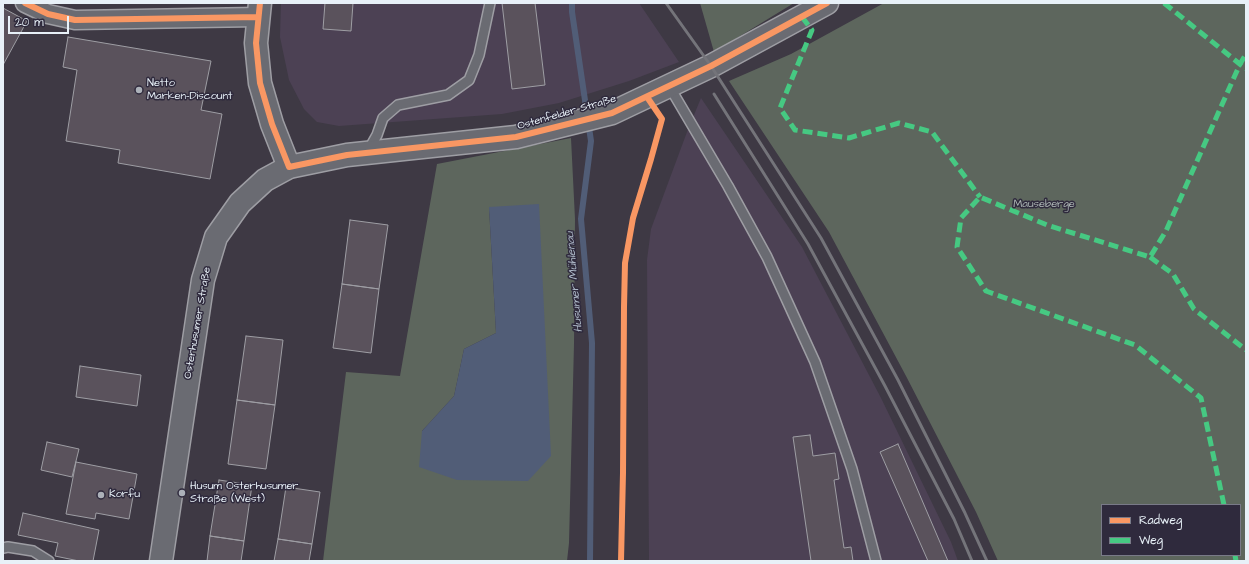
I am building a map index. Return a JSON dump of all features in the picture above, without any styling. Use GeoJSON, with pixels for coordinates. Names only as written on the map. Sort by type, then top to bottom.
{"type":"FeatureCollection","features":[{"type":"Feature","properties":{"kind":"main road","name":"Ostenfelder Straße"},"geometry":{"type":"LineString","coordinates":[[289,166],[367,152],[516,137],[612,113],[711,66],[827,3]]}},
{"type":"Feature","properties":{"kind":"main road"},"geometry":{"type":"LineString","coordinates":[[260,10],[256,43],[260,83],[272,124],[289,166]]}},
{"type":"Feature","properties":{"kind":"main road","name":"Osterhusumer Straße"},"geometry":{"type":"LineString","coordinates":[[161,561],[203,280],[216,238],[240,203],[265,180],[289,166]]}},
{"type":"Feature","properties":{"kind":"street"},"geometry":{"type":"LineString","coordinates":[[26,3],[48,14],[75,20],[260,10]]}},
{"type":"Feature","properties":{"kind":"lane"},"geometry":{"type":"LineString","coordinates":[[367,152],[377,135],[383,118],[398,105],[448,95],[469,80],[479,55],[490,3]]}},
{"type":"Feature","properties":{"kind":"lane"},"geometry":{"type":"LineString","coordinates":[[670,86],[767,257],[815,362],[852,469],[876,561]]}},
{"type":"Feature","properties":{"kind":"lane"},"geometry":{"type":"LineString","coordinates":[[3,548],[8,547],[33,551],[49,561]]}},
{"type":"Feature","properties":{"kind":"shaded area"},"geometry":{"type":"Polygon","coordinates":[[[281,3],[639,3],[679,62],[629,81],[559,103],[502,114],[339,126],[317,122],[304,109],[289,80],[280,37],[281,3]]]}},
{"type":"Feature","properties":{"kind":"shaded area"},"geometry":{"type":"Polygon","coordinates":[[[701,98],[802,247],[881,398],[951,542],[958,561],[649,561],[647,260],[651,229],[701,98]]]}},
{"type":"Feature","properties":{"kind":"green space"},"geometry":{"type":"Polygon","coordinates":[[[700,3],[794,3],[714,52],[700,3]]]}},
{"type":"Feature","properties":{"kind":"green space","name":"Mauseberge"},"geometry":{"type":"Polygon","coordinates":[[[884,3],[1246,3],[1246,561],[998,561],[976,512],[906,376],[829,232],[729,81],[791,54],[884,3]]]}},
{"type":"Feature","properties":{"kind":"green space"},"geometry":{"type":"Polygon","coordinates":[[[571,138],[575,219],[574,344],[569,543],[567,561],[323,561],[346,372],[400,376],[437,164],[571,138]],[[489,207],[496,333],[464,349],[454,396],[422,431],[528,481],[489,207]]]}},
{"type":"Feature","properties":{"kind":"water"},"geometry":{"type":"Polygon","coordinates":[[[539,204],[551,456],[528,481],[457,480],[419,467],[422,431],[454,396],[464,349],[496,333],[489,207],[539,204]]]}},
{"type":"Feature","properties":{"kind":"building"},"geometry":{"type":"Polygon","coordinates":[[[325,3],[353,3],[351,31],[323,29],[325,3]]]}},
{"type":"Feature","properties":{"kind":"building"},"geometry":{"type":"Polygon","coordinates":[[[502,3],[535,3],[545,85],[512,89],[502,3]]]}},
{"type":"Feature","properties":{"kind":"building"},"geometry":{"type":"Polygon","coordinates":[[[3,8],[27,21],[3,65],[3,8]]]}},
{"type":"Feature","properties":{"kind":"building","name":"Netto Marken-Discount"},"geometry":{"type":"Polygon","coordinates":[[[68,37],[211,61],[201,110],[222,114],[210,179],[118,163],[120,150],[66,141],[77,70],[63,67],[68,37]]]}},
{"type":"Feature","properties":{"kind":"building"},"geometry":{"type":"Polygon","coordinates":[[[350,220],[388,225],[379,289],[342,284],[350,220]]]}},
{"type":"Feature","properties":{"kind":"building"},"geometry":{"type":"Polygon","coordinates":[[[342,284],[379,289],[371,353],[333,348],[342,284]]]}},
{"type":"Feature","properties":{"kind":"building"},"geometry":{"type":"Polygon","coordinates":[[[246,336],[283,340],[275,405],[237,400],[246,336]]]}},
{"type":"Feature","properties":{"kind":"building"},"geometry":{"type":"Polygon","coordinates":[[[80,366],[141,375],[137,406],[76,397],[80,366]]]}},
{"type":"Feature","properties":{"kind":"building"},"geometry":{"type":"Polygon","coordinates":[[[237,400],[275,405],[266,469],[228,464],[237,400]]]}},
{"type":"Feature","properties":{"kind":"building"},"geometry":{"type":"Polygon","coordinates":[[[810,435],[813,456],[835,453],[839,479],[834,480],[844,548],[851,547],[853,561],[811,561],[793,437],[810,435]]]}},
{"type":"Feature","properties":{"kind":"building"},"geometry":{"type":"Polygon","coordinates":[[[47,442],[79,449],[72,477],[41,470],[47,442]]]}},
{"type":"Feature","properties":{"kind":"building"},"geometry":{"type":"Polygon","coordinates":[[[898,444],[948,561],[928,561],[880,452],[898,444]]]}},
{"type":"Feature","properties":{"kind":"building","name":"Korfu"},"geometry":{"type":"Polygon","coordinates":[[[76,462],[137,474],[129,519],[96,513],[95,519],[66,514],[76,462]]]}},
{"type":"Feature","properties":{"kind":"building"},"geometry":{"type":"Polygon","coordinates":[[[219,480],[252,485],[244,541],[210,536],[219,480]]]}},
{"type":"Feature","properties":{"kind":"building"},"geometry":{"type":"Polygon","coordinates":[[[286,487],[320,492],[312,544],[278,539],[286,487]]]}},
{"type":"Feature","properties":{"kind":"building"},"geometry":{"type":"Polygon","coordinates":[[[23,513],[99,530],[93,561],[79,561],[55,556],[58,543],[18,535],[23,513]]]}},
{"type":"Feature","properties":{"kind":"building"},"geometry":{"type":"Polygon","coordinates":[[[210,536],[244,541],[241,561],[207,561],[210,536]]]}},
{"type":"Feature","properties":{"kind":"building"},"geometry":{"type":"Polygon","coordinates":[[[278,539],[312,544],[309,561],[274,561],[278,539]]]}},
{"type":"Feature","properties":{"kind":"waterway","name":"Husumer Mühlenau"},"geometry":{"type":"LineString","coordinates":[[572,3],[572,12],[591,141],[581,219],[592,343],[590,561]]}},
{"type":"Feature","properties":{"kind":"railway"},"geometry":{"type":"LineString","coordinates":[[666,3],[711,66],[821,238],[898,380],[965,513],[987,561]]}},
{"type":"Feature","properties":{"kind":"railway"},"geometry":{"type":"LineString","coordinates":[[714,94],[808,244],[885,386],[954,519],[972,561]]}},
{"type":"Feature","properties":{"kind":"marked path"},"geometry":{"type":"LineString","coordinates":[[1164,3],[1246,69]]}},
{"type":"Feature","properties":{"kind":"marked path"},"geometry":{"type":"LineString","coordinates":[[802,17],[812,30],[780,108],[795,130],[849,138],[899,123],[932,132],[980,197]]}},
{"type":"Feature","properties":{"kind":"marked path"},"geometry":{"type":"LineString","coordinates":[[1224,504],[1201,398],[1135,345],[986,291],[957,247],[961,218],[980,197],[1047,225],[1150,257],[1166,231],[1240,64],[1246,54]]}},
{"type":"Feature","properties":{"kind":"marked path"},"geometry":{"type":"LineString","coordinates":[[1150,257],[1173,274],[1194,309],[1246,350]]}},
{"type":"Feature","properties":{"kind":"marked path"},"geometry":{"type":"LineString","coordinates":[[1235,556],[1236,561]]}},
{"type":"Feature","properties":{"kind":"cycle path"},"geometry":{"type":"LineString","coordinates":[[25,3],[48,14],[75,20],[258,17]]}},
{"type":"Feature","properties":{"kind":"cycle path"},"geometry":{"type":"LineString","coordinates":[[260,3],[256,43],[260,83],[272,124],[289,167],[347,155],[516,137],[612,113],[711,66],[827,3]]}},
{"type":"Feature","properties":{"kind":"cycle path"},"geometry":{"type":"LineString","coordinates":[[621,561],[625,263],[633,218],[662,119],[647,97]]}},
{"type":"Feature","properties":{"kind":"place","name":"Netto Marken-Discount"},"geometry":{"type":"Point","coordinates":[139,90]}},
{"type":"Feature","properties":{"kind":"place","name":"Husum Osterhusumer Straße (West)"},"geometry":{"type":"Point","coordinates":[182,493]}},
{"type":"Feature","properties":{"kind":"place","name":"Korfu"},"geometry":{"type":"Point","coordinates":[101,495]}}]}
